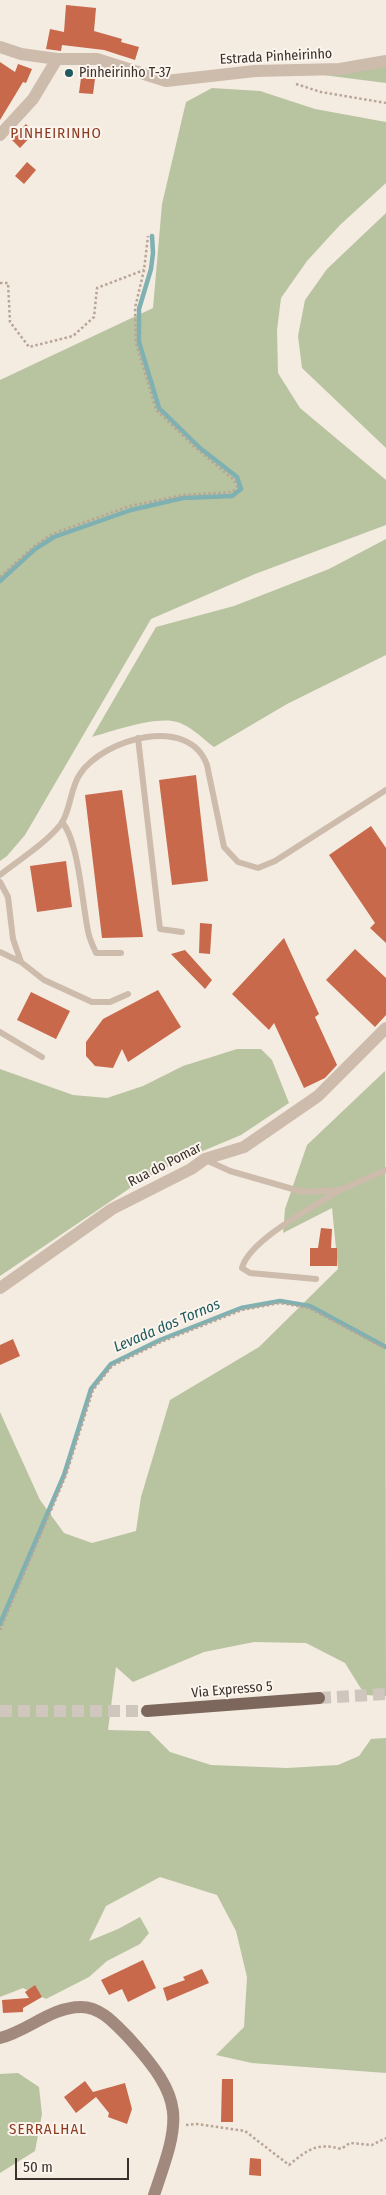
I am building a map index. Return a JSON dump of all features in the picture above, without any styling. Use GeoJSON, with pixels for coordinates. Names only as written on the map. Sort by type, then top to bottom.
{"type":"FeatureCollection","features":[{"type":"Feature","properties":{"kind":"main road","name":"Via Expresso 5"},"geometry":{"type":"LineString","coordinates":[[148,1712],[319,1698]]}},
{"type":"Feature","properties":{"kind":"street","name":"Estrada Pinheirinho"},"geometry":{"type":"LineString","coordinates":[[0,47],[21,54],[57,59],[97,59],[166,81],[255,70],[340,70],[386,62]]}},
{"type":"Feature","properties":{"kind":"street"},"geometry":{"type":"LineString","coordinates":[[0,135],[33,99],[57,59]]}},
{"type":"Feature","properties":{"kind":"street","name":"Rua do Pomar"},"geometry":{"type":"LineString","coordinates":[[0,1288],[112,1209],[191,1169],[205,1159],[244,1147],[318,1096],[386,1028]]}},
{"type":"Feature","properties":{"kind":"street"},"geometry":{"type":"LineString","coordinates":[[0,2038],[15,2034],[58,2011],[78,2007],[98,2011],[118,2026],[153,2065],[168,2090],[174,2114],[170,2149],[154,2195]]}},
{"type":"Feature","properties":{"kind":"lane"},"geometry":{"type":"LineString","coordinates":[[0,875],[48,837],[62,822],[79,775],[92,760],[106,749],[138,738],[167,736],[196,746],[203,755],[210,776],[224,847],[238,862],[258,868],[275,861],[386,790]]}},
{"type":"Feature","properties":{"kind":"lane"},"geometry":{"type":"LineString","coordinates":[[138,738],[160,929],[182,932]]}},
{"type":"Feature","properties":{"kind":"lane"},"geometry":{"type":"LineString","coordinates":[[62,822],[68,829],[74,849],[88,934],[96,953],[120,953]]}},
{"type":"Feature","properties":{"kind":"lane"},"geometry":{"type":"LineString","coordinates":[[0,882],[8,897],[14,939],[20,962]]}},
{"type":"Feature","properties":{"kind":"lane"},"geometry":{"type":"LineString","coordinates":[[0,952],[20,962],[44,980],[92,1002],[110,1002],[128,994]]}},
{"type":"Feature","properties":{"kind":"lane"},"geometry":{"type":"LineString","coordinates":[[0,1032],[42,1057]]}},
{"type":"Feature","properties":{"kind":"lane"},"geometry":{"type":"LineString","coordinates":[[205,1159],[230,1171],[303,1192],[340,1190]]}},
{"type":"Feature","properties":{"kind":"lane"},"geometry":{"type":"LineString","coordinates":[[316,1278],[250,1273],[242,1268],[245,1259],[269,1236],[340,1190],[386,1170]]}},
{"type":"Feature","properties":{"kind":"path"},"geometry":{"type":"LineString","coordinates":[[292,83],[321,92],[386,104]]}},
{"type":"Feature","properties":{"kind":"path"},"geometry":{"type":"LineString","coordinates":[[0,577],[33,547],[52,534],[130,506],[183,495],[232,492],[237,488],[234,480],[198,450],[156,410],[136,343],[135,308],[144,270],[148,236]]}},
{"type":"Feature","properties":{"kind":"path"},"geometry":{"type":"LineString","coordinates":[[0,283],[8,283],[10,322],[29,347],[73,336],[94,317],[97,288],[144,270]]}},
{"type":"Feature","properties":{"kind":"path"},"geometry":{"type":"LineString","coordinates":[[0,1630],[66,1475],[93,1390],[112,1366],[161,1342],[242,1310],[280,1303],[309,1308],[386,1349]]}},
{"type":"Feature","properties":{"kind":"path"},"geometry":{"type":"LineString","coordinates":[[174,2126],[196,2124],[246,2131],[289,2165],[305,2151],[326,2145],[341,2149],[350,2143],[372,2144],[386,2138]]}},
{"type":"Feature","properties":{"kind":"green space"},"geometry":{"type":"Polygon","coordinates":[[[386,64],[386,83],[323,75],[386,64]]]}},
{"type":"Feature","properties":{"kind":"green space"},"geometry":{"type":"Polygon","coordinates":[[[212,88],[260,91],[315,109],[386,122],[386,183],[340,225],[307,261],[281,298],[277,330],[278,373],[300,408],[386,480],[386,525],[255,574],[151,619],[25,835],[7,856],[0,861],[0,380],[153,308],[162,204],[186,102],[212,88]]]}},
{"type":"Feature","properties":{"kind":"green space"},"geometry":{"type":"Polygon","coordinates":[[[386,213],[386,448],[302,368],[298,336],[305,300],[327,269],[386,213]]]}},
{"type":"Feature","properties":{"kind":"green space"},"geometry":{"type":"Polygon","coordinates":[[[386,539],[386,655],[287,704],[214,747],[189,728],[172,721],[143,723],[92,737],[156,627],[234,606],[329,569],[386,539]]]}},
{"type":"Feature","properties":{"kind":"green space"},"geometry":{"type":"Polygon","coordinates":[[[237,1049],[261,1049],[272,1060],[289,1103],[241,1135],[179,1161],[142,1180],[0,1276],[0,1069],[73,1095],[107,1098],[143,1086],[183,1066],[237,1049]]]}},
{"type":"Feature","properties":{"kind":"green space"},"geometry":{"type":"Polygon","coordinates":[[[385,1071],[386,1696],[365,1695],[345,1663],[306,1643],[254,1642],[204,1652],[133,1682],[116,1667],[108,1730],[149,1731],[170,1752],[211,1765],[287,1768],[338,1765],[359,1756],[371,1739],[386,1738],[386,2073],[252,2063],[216,2055],[244,2027],[247,1977],[236,1931],[217,1895],[160,1877],[106,1906],[89,1941],[140,1917],[149,1933],[140,1944],[107,1961],[89,1977],[46,1999],[23,1988],[0,1997],[0,1412],[40,1500],[64,1533],[92,1543],[136,1531],[141,1497],[170,1400],[259,1347],[338,1269],[332,1208],[283,1233],[285,1209],[307,1145],[385,1071]]]}},
{"type":"Feature","properties":{"kind":"green space"},"geometry":{"type":"Polygon","coordinates":[[[18,2073],[39,2087],[42,2114],[35,2151],[0,2173],[0,2074],[18,2073]]]}},
{"type":"Feature","properties":{"kind":"building"},"geometry":{"type":"Polygon","coordinates":[[[66,5],[96,8],[94,31],[122,39],[121,42],[139,47],[135,60],[104,50],[62,45],[61,51],[46,49],[50,29],[64,32],[66,5]]]}},
{"type":"Feature","properties":{"kind":"building"},"geometry":{"type":"Polygon","coordinates":[[[0,62],[15,72],[18,64],[32,69],[26,83],[23,82],[0,120],[0,62]]]}},
{"type":"Feature","properties":{"kind":"building"},"geometry":{"type":"Polygon","coordinates":[[[81,78],[95,79],[93,94],[79,93],[81,78]]]}},
{"type":"Feature","properties":{"kind":"building"},"geometry":{"type":"Polygon","coordinates":[[[26,124],[34,133],[20,148],[11,139],[26,124]]]}},
{"type":"Feature","properties":{"kind":"building"},"geometry":{"type":"Polygon","coordinates":[[[27,162],[36,170],[24,184],[15,176],[27,162]]]}},
{"type":"Feature","properties":{"kind":"building"},"geometry":{"type":"Polygon","coordinates":[[[196,775],[208,881],[172,885],[159,780],[196,775]]]}},
{"type":"Feature","properties":{"kind":"building"},"geometry":{"type":"Polygon","coordinates":[[[122,790],[143,937],[102,938],[85,795],[122,790]]]}},
{"type":"Feature","properties":{"kind":"building"},"geometry":{"type":"Polygon","coordinates":[[[371,826],[386,848],[386,943],[370,928],[375,923],[329,855],[371,826]]]}},
{"type":"Feature","properties":{"kind":"building"},"geometry":{"type":"Polygon","coordinates":[[[66,861],[72,907],[37,912],[30,866],[66,861]]]}},
{"type":"Feature","properties":{"kind":"building"},"geometry":{"type":"Polygon","coordinates":[[[200,923],[212,924],[210,954],[199,953],[200,923]]]}},
{"type":"Feature","properties":{"kind":"building"},"geometry":{"type":"Polygon","coordinates":[[[284,938],[319,1014],[315,1017],[337,1065],[325,1078],[304,1088],[274,1023],[269,1030],[232,994],[284,938]]]}},
{"type":"Feature","properties":{"kind":"building"},"geometry":{"type":"Polygon","coordinates":[[[355,949],[386,978],[386,1015],[375,1027],[326,980],[355,949]]]}},
{"type":"Feature","properties":{"kind":"building"},"geometry":{"type":"Polygon","coordinates":[[[185,950],[212,980],[205,989],[171,954],[185,950]]]}},
{"type":"Feature","properties":{"kind":"building"},"geometry":{"type":"Polygon","coordinates":[[[158,990],[181,1027],[128,1062],[122,1049],[113,1068],[95,1066],[86,1056],[86,1042],[103,1019],[158,990]]]}},
{"type":"Feature","properties":{"kind":"building"},"geometry":{"type":"Polygon","coordinates":[[[31,992],[70,1011],[56,1039],[17,1020],[31,992]]]}},
{"type":"Feature","properties":{"kind":"building"},"geometry":{"type":"Polygon","coordinates":[[[321,1228],[332,1229],[331,1248],[337,1248],[337,1266],[310,1266],[310,1248],[318,1248],[321,1228]]]}},
{"type":"Feature","properties":{"kind":"building"},"geometry":{"type":"Polygon","coordinates":[[[13,1339],[20,1356],[0,1365],[0,1345],[13,1339]]]}},
{"type":"Feature","properties":{"kind":"building"},"geometry":{"type":"Polygon","coordinates":[[[143,1960],[156,1988],[128,2002],[122,1989],[109,1995],[101,1980],[143,1960]]]}},
{"type":"Feature","properties":{"kind":"building"},"geometry":{"type":"Polygon","coordinates":[[[202,1969],[209,1983],[167,2001],[163,1988],[185,1980],[183,1977],[202,1969]]]}},
{"type":"Feature","properties":{"kind":"building"},"geometry":{"type":"Polygon","coordinates":[[[35,1985],[42,1997],[23,2008],[23,2012],[3,2013],[2,2000],[29,1998],[25,1992],[35,1985]]]}},
{"type":"Feature","properties":{"kind":"building"},"geometry":{"type":"Polygon","coordinates":[[[222,2079],[233,2079],[233,2122],[221,2122],[222,2079]]]}},
{"type":"Feature","properties":{"kind":"building"},"geometry":{"type":"Polygon","coordinates":[[[85,2081],[93,2092],[125,2083],[132,2109],[127,2124],[108,2117],[109,2113],[96,2097],[76,2113],[64,2097],[85,2081]]]}},
{"type":"Feature","properties":{"kind":"building"},"geometry":{"type":"Polygon","coordinates":[[[250,2158],[261,2159],[261,2176],[249,2175],[250,2158]]]}},
{"type":"Feature","properties":{"kind":"waterway","name":"Levada dos Tornos"},"geometry":{"type":"LineString","coordinates":[[0,581],[35,549],[54,537],[131,510],[183,498],[232,496],[241,489],[237,477],[200,448],[159,408],[139,342],[139,309],[151,269],[153,253],[152,236]]}},
{"type":"Feature","properties":{"kind":"waterway","name":"Levada dos Tornos"},"geometry":{"type":"LineString","coordinates":[[0,1624],[64,1475],[91,1389],[111,1364],[160,1340],[241,1308],[280,1301],[310,1306],[386,1347]]}},
{"type":"Feature","properties":{"kind":"tunnel"},"geometry":{"type":"LineString","coordinates":[[319,1698],[386,1694]]}},
{"type":"Feature","properties":{"kind":"tunnel"},"geometry":{"type":"LineString","coordinates":[[0,1711],[147,1711]]}},
{"type":"Feature","properties":{"kind":"place","name":"Pinheirinho T-37"},"geometry":{"type":"Point","coordinates":[69,73]}},
{"type":"Feature","properties":{"kind":"district","name":"PINHEIRINHO"},"geometry":{"type":"Point","coordinates":[56,134]}},
{"type":"Feature","properties":{"kind":"district","name":"SERRALHAL"},"geometry":{"type":"Point","coordinates":[48,2130]}}]}
